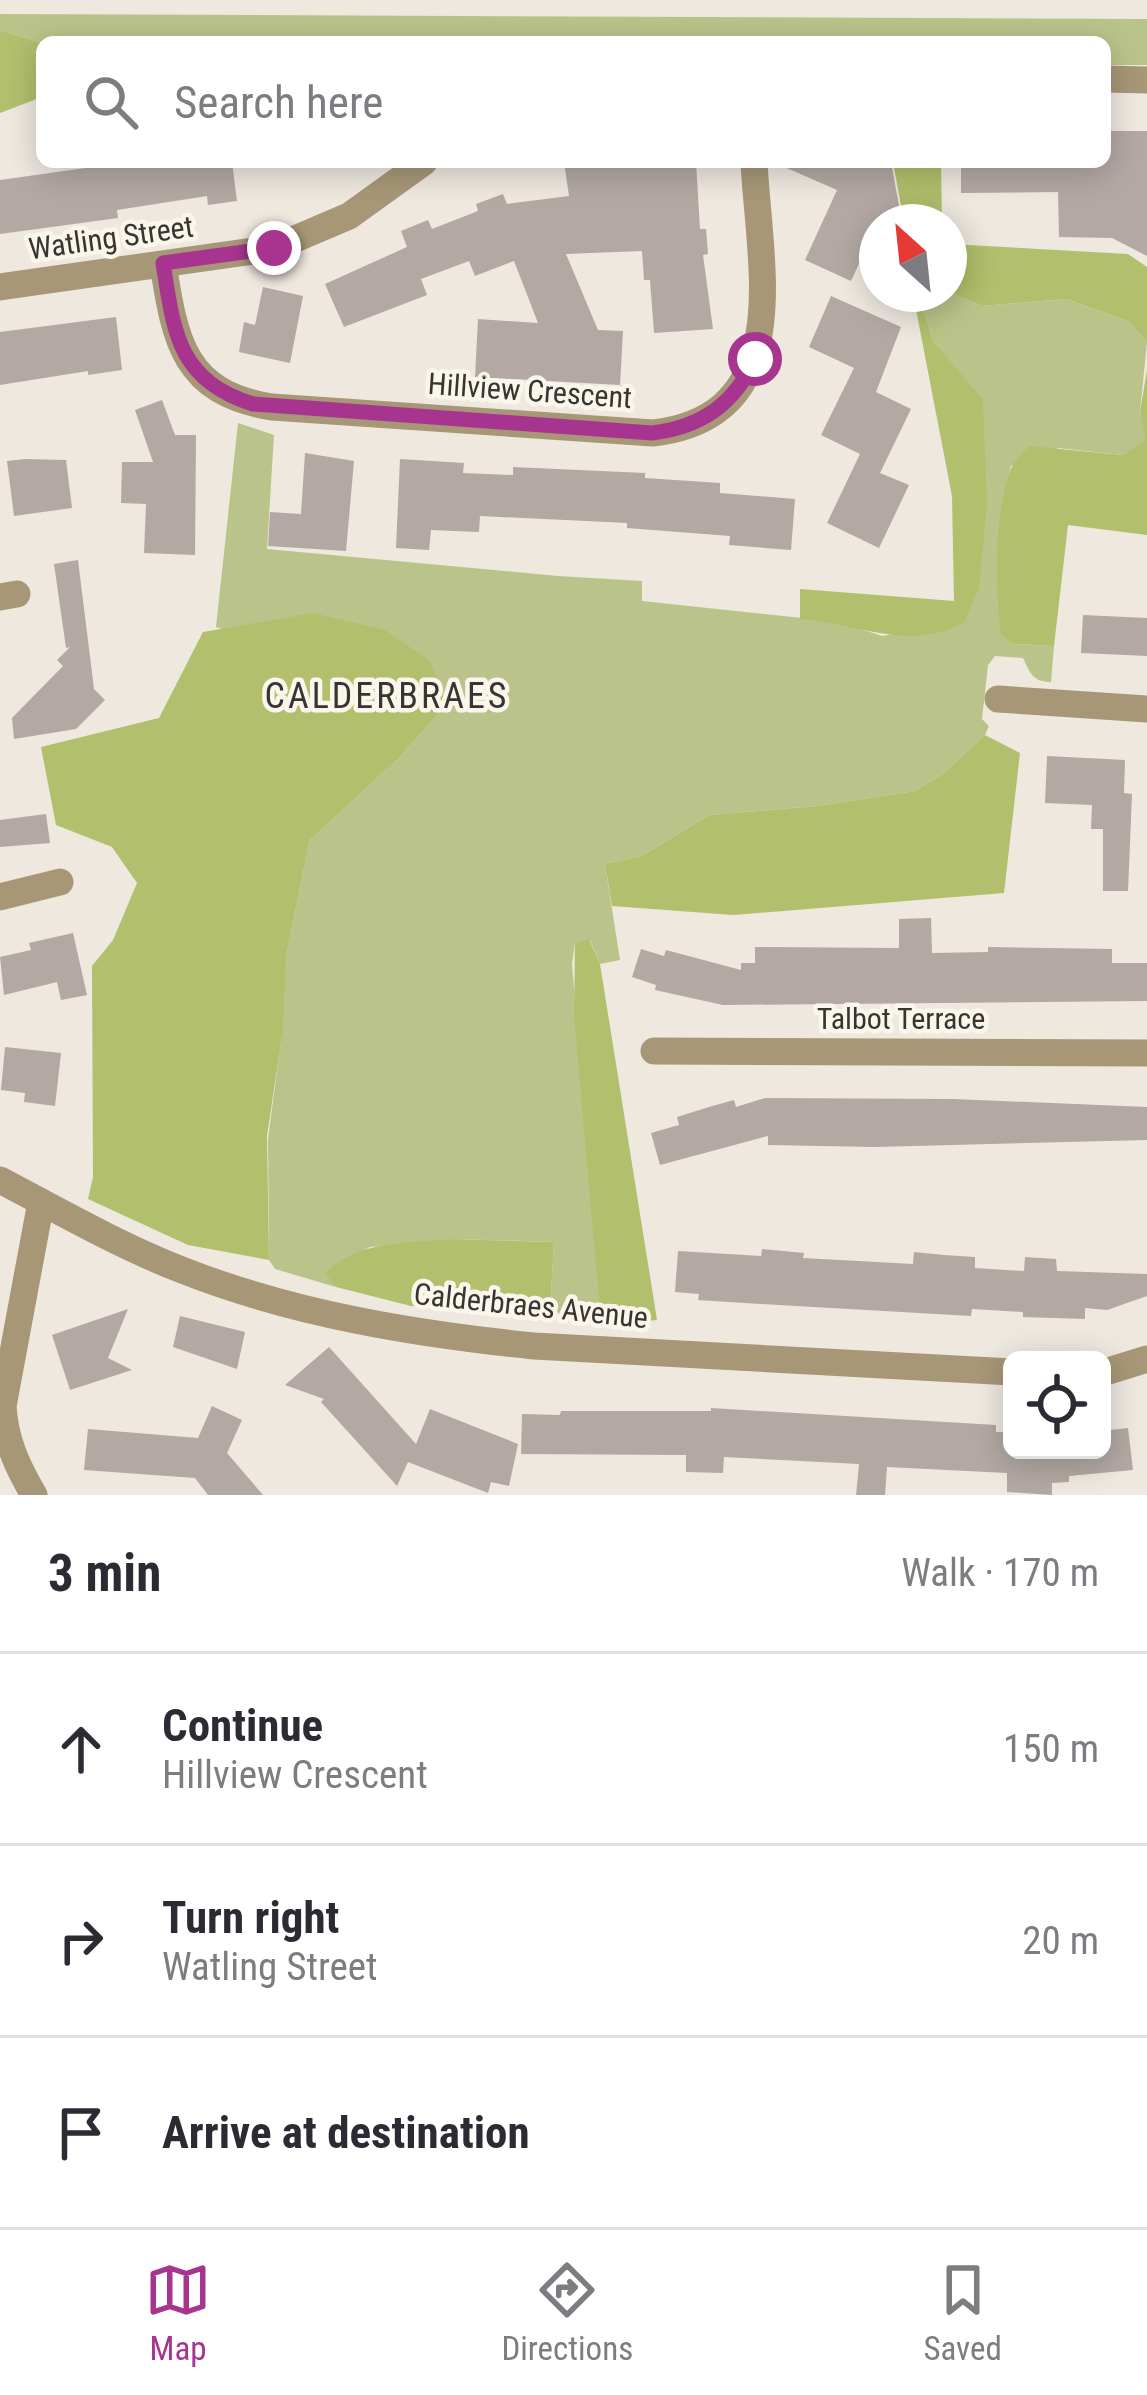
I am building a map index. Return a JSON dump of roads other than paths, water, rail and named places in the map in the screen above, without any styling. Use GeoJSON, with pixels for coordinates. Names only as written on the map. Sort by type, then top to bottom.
{"type":"FeatureCollection","features":[{"type":"Feature","properties":{"kind":"street"},"geometry":{"type":"LineString","coordinates":[[1111,80],[1147,80]]}},
{"type":"Feature","properties":{"kind":"street","name":"Watling Street"},"geometry":{"type":"LineString","coordinates":[[0,287],[274,248],[349,216],[416,168]]}},
{"type":"Feature","properties":{"kind":"street","name":"Hillview Crescent"},"geometry":{"type":"LineString","coordinates":[[163,263],[174,334],[185,358],[215,388],[253,404],[652,433],[679,430],[704,420],[726,403],[744,383],[755,359],[763,328],[754,168]]}},
{"type":"Feature","properties":{"kind":"street"},"geometry":{"type":"LineString","coordinates":[[998,699],[1147,710]]}},
{"type":"Feature","properties":{"kind":"street"},"geometry":{"type":"LineString","coordinates":[[0,897],[60,882]]}},
{"type":"Feature","properties":{"kind":"street","name":"Talbot Terrace"},"geometry":{"type":"LineString","coordinates":[[654,1051],[1147,1053]]}},
{"type":"Feature","properties":{"kind":"street","name":"Calderbraes Avenue"},"geometry":{"type":"LineString","coordinates":[[0,1180],[178,1269],[240,1291],[337,1315],[469,1339],[1003,1371]]}},
{"type":"Feature","properties":{"kind":"street"},"geometry":{"type":"LineString","coordinates":[[34,1495],[2,1430],[4,1384],[41,1202]]}},
{"type":"Feature","properties":{"kind":"street"},"geometry":{"type":"LineString","coordinates":[[1111,1369],[1147,1358]]}},
{"type":"Feature","properties":{"kind":"district","name":"CALDERBRAES"},"geometry":{"type":"Point","coordinates":[387,695]}}]}
